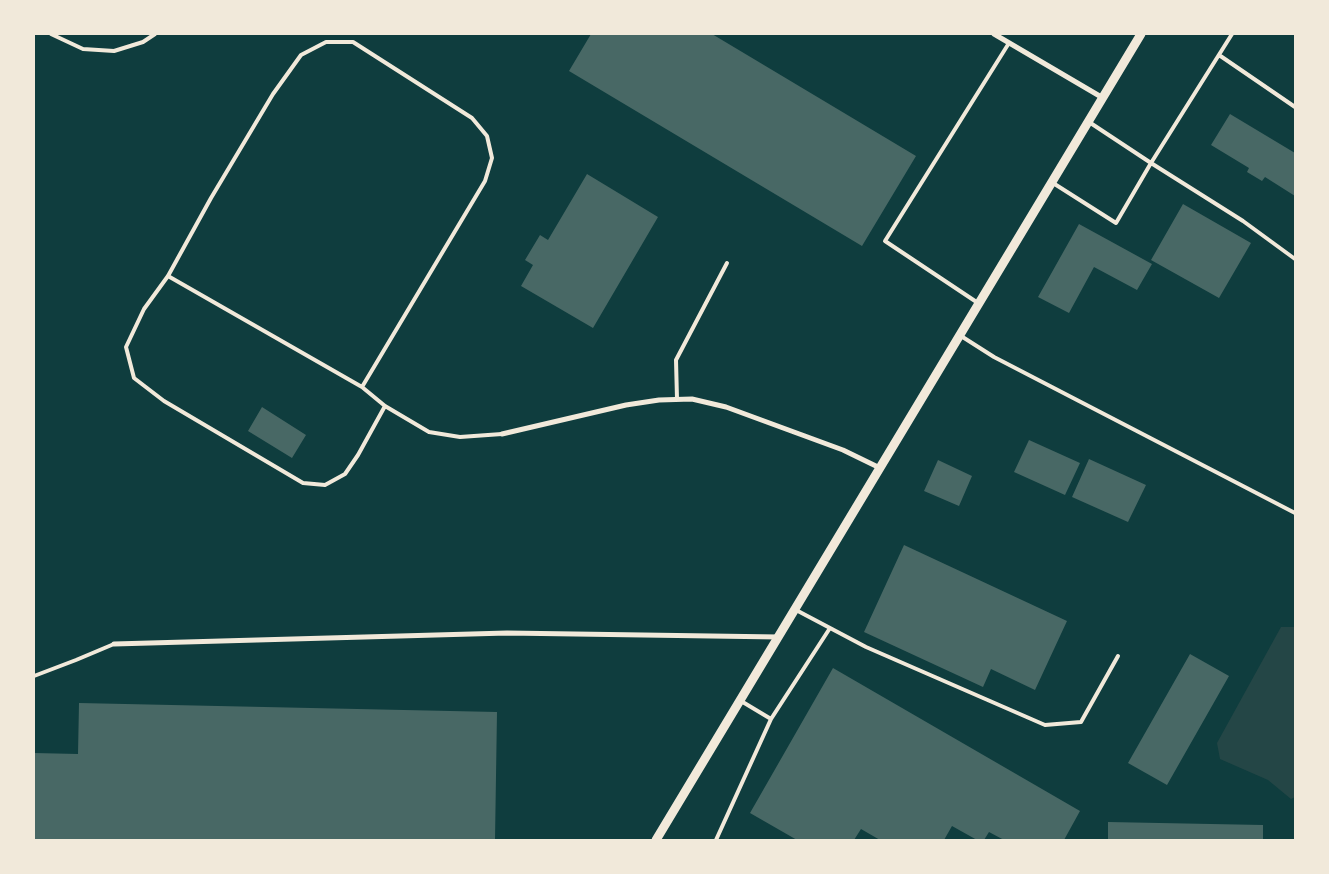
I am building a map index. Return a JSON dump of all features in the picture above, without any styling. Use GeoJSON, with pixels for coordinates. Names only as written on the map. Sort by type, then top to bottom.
{"type":"FeatureCollection","features":[{"type":"Feature","properties":{"kind":"street"},"geometry":{"type":"LineString","coordinates":[[994,34],[1103,98]]}},
{"type":"Feature","properties":{"kind":"street"},"geometry":{"type":"LineString","coordinates":[[656,840],[1142,34]]}},
{"type":"Feature","properties":{"kind":"street"},"geometry":{"type":"LineString","coordinates":[[502,434],[626,405],[692,399],[726,407],[843,450],[880,468]]}},
{"type":"Feature","properties":{"kind":"street"},"geometry":{"type":"LineString","coordinates":[[114,644],[507,633],[780,637]]}},
{"type":"Feature","properties":{"kind":"lane"},"geometry":{"type":"LineString","coordinates":[[51,34],[83,49],[114,51],[143,42],[155,34]]}},
{"type":"Feature","properties":{"kind":"lane"},"geometry":{"type":"LineString","coordinates":[[1053,183],[1116,223],[1151,163],[1232,34]]}},
{"type":"Feature","properties":{"kind":"lane"},"geometry":{"type":"LineString","coordinates":[[362,387],[485,182],[492,158],[487,136],[472,118],[353,42],[326,42],[301,55],[273,94],[168,276],[144,309],[126,348],[134,378],[164,401],[303,483],[325,485],[345,474],[358,455],[385,406]]}},
{"type":"Feature","properties":{"kind":"lane"},"geometry":{"type":"LineString","coordinates":[[980,304],[885,242],[1009,43]]}},
{"type":"Feature","properties":{"kind":"lane"},"geometry":{"type":"LineString","coordinates":[[1218,55],[1295,107]]}},
{"type":"Feature","properties":{"kind":"lane"},"geometry":{"type":"LineString","coordinates":[[1089,122],[1243,222],[1295,259]]}},
{"type":"Feature","properties":{"kind":"lane"},"geometry":{"type":"LineString","coordinates":[[677,399],[676,360],[728,263]]}},
{"type":"Feature","properties":{"kind":"lane"},"geometry":{"type":"LineString","coordinates":[[168,276],[362,387],[385,406],[429,432],[460,437],[502,434]]}},
{"type":"Feature","properties":{"kind":"lane"},"geometry":{"type":"LineString","coordinates":[[961,336],[994,356],[1295,513]]}},
{"type":"Feature","properties":{"kind":"lane"},"geometry":{"type":"LineString","coordinates":[[796,610],[866,647],[1045,725],[1081,722],[1118,656]]}},
{"type":"Feature","properties":{"kind":"lane"},"geometry":{"type":"LineString","coordinates":[[716,840],[771,719],[830,628]]}},
{"type":"Feature","properties":{"kind":"lane"},"geometry":{"type":"LineString","coordinates":[[34,676],[114,644]]}},
{"type":"Feature","properties":{"kind":"lane"},"geometry":{"type":"LineString","coordinates":[[741,701],[771,719]]}},
{"type":"Feature","properties":{"kind":"shaded area"},"geometry":{"type":"Polygon","coordinates":[[[1281,627],[1295,627],[1295,797],[1291,799],[1268,780],[1220,759],[1217,743],[1281,627]]]}},
{"type":"Feature","properties":{"kind":"building"},"geometry":{"type":"Polygon","coordinates":[[[591,34],[712,34],[916,156],[862,246],[569,71],[591,34]]]}},
{"type":"Feature","properties":{"kind":"building"},"geometry":{"type":"Polygon","coordinates":[[[1230,114],[1295,153],[1295,196],[1265,177],[1262,181],[1247,172],[1249,168],[1211,145],[1230,114]]]}},
{"type":"Feature","properties":{"kind":"building"},"geometry":{"type":"Polygon","coordinates":[[[587,174],[658,217],[593,328],[521,286],[533,265],[525,260],[540,235],[548,240],[587,174]]]}},
{"type":"Feature","properties":{"kind":"building"},"geometry":{"type":"Polygon","coordinates":[[[1183,204],[1251,243],[1219,298],[1151,260],[1183,204]]]}},
{"type":"Feature","properties":{"kind":"building"},"geometry":{"type":"Polygon","coordinates":[[[1079,224],[1152,264],[1137,290],[1094,267],[1069,313],[1038,297],[1079,224]]]}},
{"type":"Feature","properties":{"kind":"building"},"geometry":{"type":"Polygon","coordinates":[[[262,407],[306,435],[292,458],[248,431],[262,407]]]}},
{"type":"Feature","properties":{"kind":"building"},"geometry":{"type":"Polygon","coordinates":[[[1029,440],[1080,463],[1065,495],[1014,472],[1029,440]]]}},
{"type":"Feature","properties":{"kind":"building"},"geometry":{"type":"Polygon","coordinates":[[[1089,459],[1146,485],[1128,522],[1072,497],[1089,459]]]}},
{"type":"Feature","properties":{"kind":"building"},"geometry":{"type":"Polygon","coordinates":[[[938,460],[972,476],[959,506],[924,491],[938,460]]]}},
{"type":"Feature","properties":{"kind":"building"},"geometry":{"type":"Polygon","coordinates":[[[904,545],[1067,621],[1035,690],[991,669],[983,687],[864,632],[904,545]]]}},
{"type":"Feature","properties":{"kind":"building"},"geometry":{"type":"Polygon","coordinates":[[[1190,654],[1229,676],[1167,785],[1128,763],[1190,654]]]}},
{"type":"Feature","properties":{"kind":"building"},"geometry":{"type":"Polygon","coordinates":[[[833,668],[1080,811],[1064,840],[1004,840],[989,832],[984,840],[977,840],[952,826],[944,840],[880,840],[861,829],[854,840],[797,840],[750,813],[833,668]]]}},
{"type":"Feature","properties":{"kind":"building"},"geometry":{"type":"Polygon","coordinates":[[[79,703],[497,712],[495,840],[34,840],[34,753],[78,754],[79,703]]]}},
{"type":"Feature","properties":{"kind":"building"},"geometry":{"type":"Polygon","coordinates":[[[1108,822],[1263,825],[1263,840],[1108,840],[1108,822]]]}}]}
